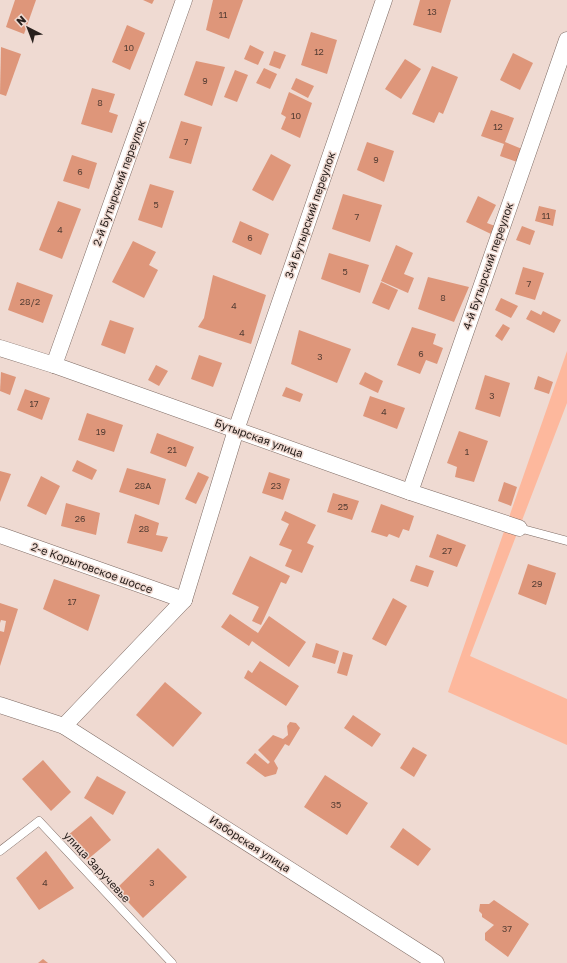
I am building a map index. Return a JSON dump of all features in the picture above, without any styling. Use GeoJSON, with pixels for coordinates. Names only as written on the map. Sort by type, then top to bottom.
{"type":"FeatureCollection","features":[{"type":"Feature","properties":{"kind":"street","name":"2-й Бутырский переулок"},"geometry":{"type":"LineString","coordinates":[[54,365],[184,0]]}},
{"type":"Feature","properties":{"kind":"street","name":"3-й Бутырский переулок"},"geometry":{"type":"LineString","coordinates":[[184,600],[236,430],[384,0]]}},
{"type":"Feature","properties":{"kind":"street","name":"4-й Бутырский переулок"},"geometry":{"type":"LineString","coordinates":[[410,492],[567,40]]}},
{"type":"Feature","properties":{"kind":"street","name":"Бутырская улица"},"geometry":{"type":"LineString","coordinates":[[0,348],[54,365],[410,492],[519,528]]}},
{"type":"Feature","properties":{"kind":"street","name":"2-е Корытовское шоссе"},"geometry":{"type":"LineString","coordinates":[[0,535],[184,600]]}},
{"type":"Feature","properties":{"kind":"street"},"geometry":{"type":"LineString","coordinates":[[64,726],[184,600]]}},
{"type":"Feature","properties":{"kind":"street","name":"Изборская улица"},"geometry":{"type":"LineString","coordinates":[[0,706],[64,726],[436,963]]}},
{"type":"Feature","properties":{"kind":"lane"},"geometry":{"type":"LineString","coordinates":[[519,528],[567,541]]}},
{"type":"Feature","properties":{"kind":"lane","name":"улица Заручевье"},"geometry":{"type":"LineString","coordinates":[[0,851],[39,821],[172,963]]}},
{"type":"Feature","properties":{"kind":"shaded area"},"geometry":{"type":"Polygon","coordinates":[[[567,351],[567,403],[470,656],[567,699],[567,745],[448,692],[567,351]]]}},
{"type":"Feature","properties":{"kind":"building"},"geometry":{"type":"Polygon","coordinates":[[[15,0],[36,0],[24,34],[6,27],[15,0]]]}},
{"type":"Feature","properties":{"kind":"building"},"geometry":{"type":"Polygon","coordinates":[[[143,0],[154,0],[152,4],[143,0]]]}},
{"type":"Feature","properties":{"kind":"building"},"geometry":{"type":"Polygon","coordinates":[[[213,0],[243,0],[229,39],[206,30],[213,0]]]}},
{"type":"Feature","properties":{"kind":"building"},"geometry":{"type":"Polygon","coordinates":[[[420,0],[451,0],[441,33],[413,25],[420,0]]]}},
{"type":"Feature","properties":{"kind":"building"},"geometry":{"type":"Polygon","coordinates":[[[127,25],[145,33],[130,70],[112,62],[127,25]]]}},
{"type":"Feature","properties":{"kind":"building"},"geometry":{"type":"Polygon","coordinates":[[[311,32],[337,40],[327,74],[301,65],[311,32]]]}},
{"type":"Feature","properties":{"kind":"building"},"geometry":{"type":"Polygon","coordinates":[[[250,45],[264,52],[258,65],[244,59],[250,45]]]}},
{"type":"Feature","properties":{"kind":"building"},"geometry":{"type":"Polygon","coordinates":[[[1,47],[21,54],[6,96],[0,94],[1,47]]]}},
{"type":"Feature","properties":{"kind":"building"},"geometry":{"type":"Polygon","coordinates":[[[274,51],[286,55],[280,69],[269,65],[274,51]]]}},
{"type":"Feature","properties":{"kind":"building"},"geometry":{"type":"Polygon","coordinates":[[[513,53],[533,63],[520,90],[500,80],[513,53]]]}},
{"type":"Feature","properties":{"kind":"building"},"geometry":{"type":"Polygon","coordinates":[[[405,59],[421,69],[401,99],[385,89],[405,59]]]}},
{"type":"Feature","properties":{"kind":"building"},"geometry":{"type":"Polygon","coordinates":[[[196,61],[225,67],[212,106],[184,95],[196,61]]]}},
{"type":"Feature","properties":{"kind":"building"},"geometry":{"type":"Polygon","coordinates":[[[432,66],[458,77],[443,114],[439,112],[434,123],[412,114],[432,66]]]}},
{"type":"Feature","properties":{"kind":"building"},"geometry":{"type":"Polygon","coordinates":[[[264,68],[277,74],[270,89],[256,83],[264,68]]]}},
{"type":"Feature","properties":{"kind":"building"},"geometry":{"type":"Polygon","coordinates":[[[235,70],[248,75],[237,102],[224,97],[235,70]]]}},
{"type":"Feature","properties":{"kind":"building"},"geometry":{"type":"Polygon","coordinates":[[[296,78],[314,86],[308,98],[291,89],[296,78]]]}},
{"type":"Feature","properties":{"kind":"building"},"geometry":{"type":"Polygon","coordinates":[[[92,88],[115,94],[109,112],[118,115],[112,133],[81,124],[92,88]]]}},
{"type":"Feature","properties":{"kind":"building"},"geometry":{"type":"Polygon","coordinates":[[[289,92],[312,103],[300,138],[281,129],[286,117],[281,114],[289,92]]]}},
{"type":"Feature","properties":{"kind":"building"},"geometry":{"type":"Polygon","coordinates":[[[491,110],[514,118],[505,142],[522,149],[517,162],[500,156],[504,144],[481,136],[491,110]]]}},
{"type":"Feature","properties":{"kind":"building"},"geometry":{"type":"Polygon","coordinates":[[[181,121],[202,127],[191,164],[169,158],[181,121]]]}},
{"type":"Feature","properties":{"kind":"building"},"geometry":{"type":"Polygon","coordinates":[[[367,142],[394,151],[384,182],[357,170],[367,142]]]}},
{"type":"Feature","properties":{"kind":"building"},"geometry":{"type":"Polygon","coordinates":[[[271,154],[291,165],[273,201],[252,190],[271,154]]]}},
{"type":"Feature","properties":{"kind":"building"},"geometry":{"type":"Polygon","coordinates":[[[72,155],[97,163],[89,189],[63,181],[72,155]]]}},
{"type":"Feature","properties":{"kind":"building"},"geometry":{"type":"Polygon","coordinates":[[[150,184],[174,191],[162,228],[138,220],[150,184]]]}},
{"type":"Feature","properties":{"kind":"building"},"geometry":{"type":"Polygon","coordinates":[[[343,194],[382,205],[370,242],[332,229],[343,194]]]}},
{"type":"Feature","properties":{"kind":"building"},"geometry":{"type":"Polygon","coordinates":[[[478,196],[496,205],[487,223],[495,226],[491,234],[466,222],[478,196]]]}},
{"type":"Feature","properties":{"kind":"building"},"geometry":{"type":"Polygon","coordinates":[[[58,201],[81,209],[62,259],[39,250],[58,201]]]}},
{"type":"Feature","properties":{"kind":"building"},"geometry":{"type":"Polygon","coordinates":[[[539,206],[556,210],[553,226],[535,221],[539,206]]]}},
{"type":"Feature","properties":{"kind":"building"},"geometry":{"type":"Polygon","coordinates":[[[240,221],[269,234],[261,255],[232,242],[240,221]]]}},
{"type":"Feature","properties":{"kind":"building"},"geometry":{"type":"Polygon","coordinates":[[[522,226],[535,231],[530,245],[516,240],[522,226]]]}},
{"type":"Feature","properties":{"kind":"building"},"geometry":{"type":"Polygon","coordinates":[[[133,241],[156,252],[149,265],[158,270],[144,298],[112,282],[133,241]]]}},
{"type":"Feature","properties":{"kind":"building"},"geometry":{"type":"Polygon","coordinates":[[[396,245],[413,253],[404,274],[414,278],[408,293],[381,281],[396,245]]]}},
{"type":"Feature","properties":{"kind":"building"},"geometry":{"type":"Polygon","coordinates":[[[329,253],[369,265],[360,293],[321,279],[329,253]]]}},
{"type":"Feature","properties":{"kind":"building"},"geometry":{"type":"Polygon","coordinates":[[[523,267],[544,273],[535,300],[515,294],[523,267]]]}},
{"type":"Feature","properties":{"kind":"building"},"geometry":{"type":"Polygon","coordinates":[[[213,275],[266,295],[251,344],[198,327],[204,318],[213,275]]]}},
{"type":"Feature","properties":{"kind":"building"},"geometry":{"type":"Polygon","coordinates":[[[428,277],[469,287],[454,322],[418,309],[428,277]]]}},
{"type":"Feature","properties":{"kind":"building"},"geometry":{"type":"Polygon","coordinates":[[[17,282],[53,295],[43,323],[8,310],[17,282]]]}},
{"type":"Feature","properties":{"kind":"building"},"geometry":{"type":"Polygon","coordinates":[[[381,282],[398,290],[389,310],[372,303],[381,282]]]}},
{"type":"Feature","properties":{"kind":"building"},"geometry":{"type":"Polygon","coordinates":[[[501,298],[518,306],[511,318],[495,310],[501,298]]]}},
{"type":"Feature","properties":{"kind":"building"},"geometry":{"type":"Polygon","coordinates":[[[531,310],[541,315],[543,311],[561,320],[554,333],[526,319],[531,310]]]}},
{"type":"Feature","properties":{"kind":"building"},"geometry":{"type":"Polygon","coordinates":[[[110,320],[134,328],[125,354],[101,345],[110,320]]]}},
{"type":"Feature","properties":{"kind":"building"},"geometry":{"type":"Polygon","coordinates":[[[503,324],[510,328],[502,341],[495,336],[503,324]]]}},
{"type":"Feature","properties":{"kind":"building"},"geometry":{"type":"Polygon","coordinates":[[[412,327],[436,334],[433,344],[443,348],[437,364],[426,360],[420,374],[397,365],[412,327]]]}},
{"type":"Feature","properties":{"kind":"building"},"geometry":{"type":"Polygon","coordinates":[[[299,330],[351,349],[337,383],[291,364],[299,330]]]}},
{"type":"Feature","properties":{"kind":"building"},"geometry":{"type":"Polygon","coordinates":[[[199,355],[222,363],[213,387],[191,379],[199,355]]]}},
{"type":"Feature","properties":{"kind":"building"},"geometry":{"type":"Polygon","coordinates":[[[156,365],[168,371],[159,386],[148,380],[156,365]]]}},
{"type":"Feature","properties":{"kind":"building"},"geometry":{"type":"Polygon","coordinates":[[[1,372],[16,377],[10,395],[0,391],[1,372]]]}},
{"type":"Feature","properties":{"kind":"building"},"geometry":{"type":"Polygon","coordinates":[[[365,372],[383,381],[378,393],[359,384],[365,372]]]}},
{"type":"Feature","properties":{"kind":"building"},"geometry":{"type":"Polygon","coordinates":[[[485,375],[510,383],[500,417],[475,409],[485,375]]]}},
{"type":"Feature","properties":{"kind":"building"},"geometry":{"type":"Polygon","coordinates":[[[538,376],[553,382],[549,394],[534,389],[538,376]]]}},
{"type":"Feature","properties":{"kind":"building"},"geometry":{"type":"Polygon","coordinates":[[[286,387],[303,394],[300,402],[282,396],[286,387]]]}},
{"type":"Feature","properties":{"kind":"building"},"geometry":{"type":"Polygon","coordinates":[[[25,389],[50,398],[42,420],[17,410],[25,389]]]}},
{"type":"Feature","properties":{"kind":"building"},"geometry":{"type":"Polygon","coordinates":[[[370,396],[405,408],[397,429],[363,416],[370,396]]]}},
{"type":"Feature","properties":{"kind":"building"},"geometry":{"type":"Polygon","coordinates":[[[87,413],[123,425],[114,452],[78,440],[87,413]]]}},
{"type":"Feature","properties":{"kind":"building"},"geometry":{"type":"Polygon","coordinates":[[[459,431],[488,441],[474,482],[455,477],[457,467],[447,463],[459,431]]]}},
{"type":"Feature","properties":{"kind":"building"},"geometry":{"type":"Polygon","coordinates":[[[157,433],[194,447],[186,467],[150,453],[157,433]]]}},
{"type":"Feature","properties":{"kind":"building"},"geometry":{"type":"Polygon","coordinates":[[[77,460],[97,470],[92,480],[72,471],[77,460]]]}},
{"type":"Feature","properties":{"kind":"building"},"geometry":{"type":"Polygon","coordinates":[[[127,468],[166,479],[159,505],[119,492],[127,468]]]}},
{"type":"Feature","properties":{"kind":"building"},"geometry":{"type":"Polygon","coordinates":[[[0,471],[11,474],[0,502],[0,471]]]}},
{"type":"Feature","properties":{"kind":"building"},"geometry":{"type":"Polygon","coordinates":[[[198,472],[209,477],[196,504],[185,499],[198,472]]]}},
{"type":"Feature","properties":{"kind":"building"},"geometry":{"type":"Polygon","coordinates":[[[269,472],[290,479],[283,500],[262,493],[269,472]]]}},
{"type":"Feature","properties":{"kind":"building"},"geometry":{"type":"Polygon","coordinates":[[[41,476],[60,486],[46,515],[27,506],[41,476]]]}},
{"type":"Feature","properties":{"kind":"building"},"geometry":{"type":"Polygon","coordinates":[[[504,482],[517,487],[511,506],[498,501],[504,482]]]}},
{"type":"Feature","properties":{"kind":"building"},"geometry":{"type":"Polygon","coordinates":[[[333,493],[359,501],[352,520],[327,512],[333,493]]]}},
{"type":"Feature","properties":{"kind":"building"},"geometry":{"type":"Polygon","coordinates":[[[66,503],[100,513],[96,535],[61,526],[66,503]]]}},
{"type":"Feature","properties":{"kind":"building"},"geometry":{"type":"Polygon","coordinates":[[[381,504],[414,516],[409,531],[403,529],[399,538],[389,534],[387,537],[371,532],[381,504]]]}},
{"type":"Feature","properties":{"kind":"building"},"geometry":{"type":"Polygon","coordinates":[[[285,511],[316,525],[307,543],[314,546],[302,573],[285,566],[292,550],[279,545],[289,524],[281,520],[285,511]]]}},
{"type":"Feature","properties":{"kind":"building"},"geometry":{"type":"Polygon","coordinates":[[[135,514],[159,523],[156,535],[168,537],[162,552],[127,543],[135,514]]]}},
{"type":"Feature","properties":{"kind":"building"},"geometry":{"type":"Polygon","coordinates":[[[437,534],[466,545],[457,567],[429,557],[437,534]]]}},
{"type":"Feature","properties":{"kind":"building"},"geometry":{"type":"Polygon","coordinates":[[[250,556],[290,576],[286,584],[281,582],[261,625],[252,621],[259,607],[232,594],[250,556]]]}},
{"type":"Feature","properties":{"kind":"building"},"geometry":{"type":"Polygon","coordinates":[[[528,564],[556,573],[546,605],[518,594],[528,564]]]}},
{"type":"Feature","properties":{"kind":"building"},"geometry":{"type":"Polygon","coordinates":[[[416,565],[434,571],[428,587],[410,581],[416,565]]]}},
{"type":"Feature","properties":{"kind":"building"},"geometry":{"type":"Polygon","coordinates":[[[54,579],[100,595],[88,631],[43,609],[54,579]]]}},
{"type":"Feature","properties":{"kind":"building"},"geometry":{"type":"Polygon","coordinates":[[[393,598],[407,606],[386,646],[372,639],[393,598]]]}},
{"type":"Feature","properties":{"kind":"building"},"geometry":{"type":"Polygon","coordinates":[[[0,603],[18,609],[0,666],[0,631],[4,632],[6,621],[1,620],[0,623],[0,603]]]}},
{"type":"Feature","properties":{"kind":"building"},"geometry":{"type":"Polygon","coordinates":[[[230,614],[258,633],[269,616],[306,642],[289,667],[252,641],[249,646],[221,627],[230,614]]]}},
{"type":"Feature","properties":{"kind":"building"},"geometry":{"type":"Polygon","coordinates":[[[316,643],[339,651],[335,664],[312,657],[316,643]]]}},
{"type":"Feature","properties":{"kind":"building"},"geometry":{"type":"Polygon","coordinates":[[[343,652],[353,655],[347,676],[337,673],[343,652]]]}},
{"type":"Feature","properties":{"kind":"building"},"geometry":{"type":"Polygon","coordinates":[[[260,661],[299,686],[286,706],[244,678],[248,670],[252,673],[260,661]]]}},
{"type":"Feature","properties":{"kind":"building"},"geometry":{"type":"Polygon","coordinates":[[[165,682],[202,713],[173,747],[136,715],[165,682]]]}},
{"type":"Feature","properties":{"kind":"building"},"geometry":{"type":"Polygon","coordinates":[[[353,715],[381,734],[372,747],[344,728],[353,715]]]}},
{"type":"Feature","properties":{"kind":"building"},"geometry":{"type":"Polygon","coordinates":[[[290,722],[296,723],[300,728],[289,746],[285,744],[274,761],[278,768],[276,774],[265,777],[246,763],[255,753],[268,764],[270,762],[258,750],[273,735],[283,739],[288,735],[287,726],[290,722]]]}},
{"type":"Feature","properties":{"kind":"building"},"geometry":{"type":"Polygon","coordinates":[[[413,747],[427,755],[414,777],[400,768],[413,747]]]}},
{"type":"Feature","properties":{"kind":"building"},"geometry":{"type":"Polygon","coordinates":[[[43,760],[71,792],[51,811],[22,779],[43,760]]]}},
{"type":"Feature","properties":{"kind":"building"},"geometry":{"type":"Polygon","coordinates":[[[325,775],[368,803],[347,835],[304,807],[325,775]]]}},
{"type":"Feature","properties":{"kind":"building"},"geometry":{"type":"Polygon","coordinates":[[[97,776],[126,792],[113,815],[84,798],[97,776]]]}},
{"type":"Feature","properties":{"kind":"building"},"geometry":{"type":"Polygon","coordinates":[[[91,816],[111,840],[87,860],[67,836],[91,816]]]}},
{"type":"Feature","properties":{"kind":"building"},"geometry":{"type":"Polygon","coordinates":[[[403,828],[431,849],[418,866],[390,847],[403,828]]]}},
{"type":"Feature","properties":{"kind":"building"},"geometry":{"type":"Polygon","coordinates":[[[158,848],[187,877],[143,918],[116,889],[158,848]]]}},
{"type":"Feature","properties":{"kind":"building"},"geometry":{"type":"Polygon","coordinates":[[[46,851],[74,888],[39,910],[16,878],[46,851]]]}},
{"type":"Feature","properties":{"kind":"building"},"geometry":{"type":"Polygon","coordinates":[[[494,900],[529,924],[508,957],[485,940],[485,933],[494,925],[482,917],[482,914],[479,911],[480,904],[489,904],[494,900]]]}},
{"type":"Feature","properties":{"kind":"building"},"geometry":{"type":"Polygon","coordinates":[[[43,959],[48,963],[38,963],[43,959]]]}}]}
